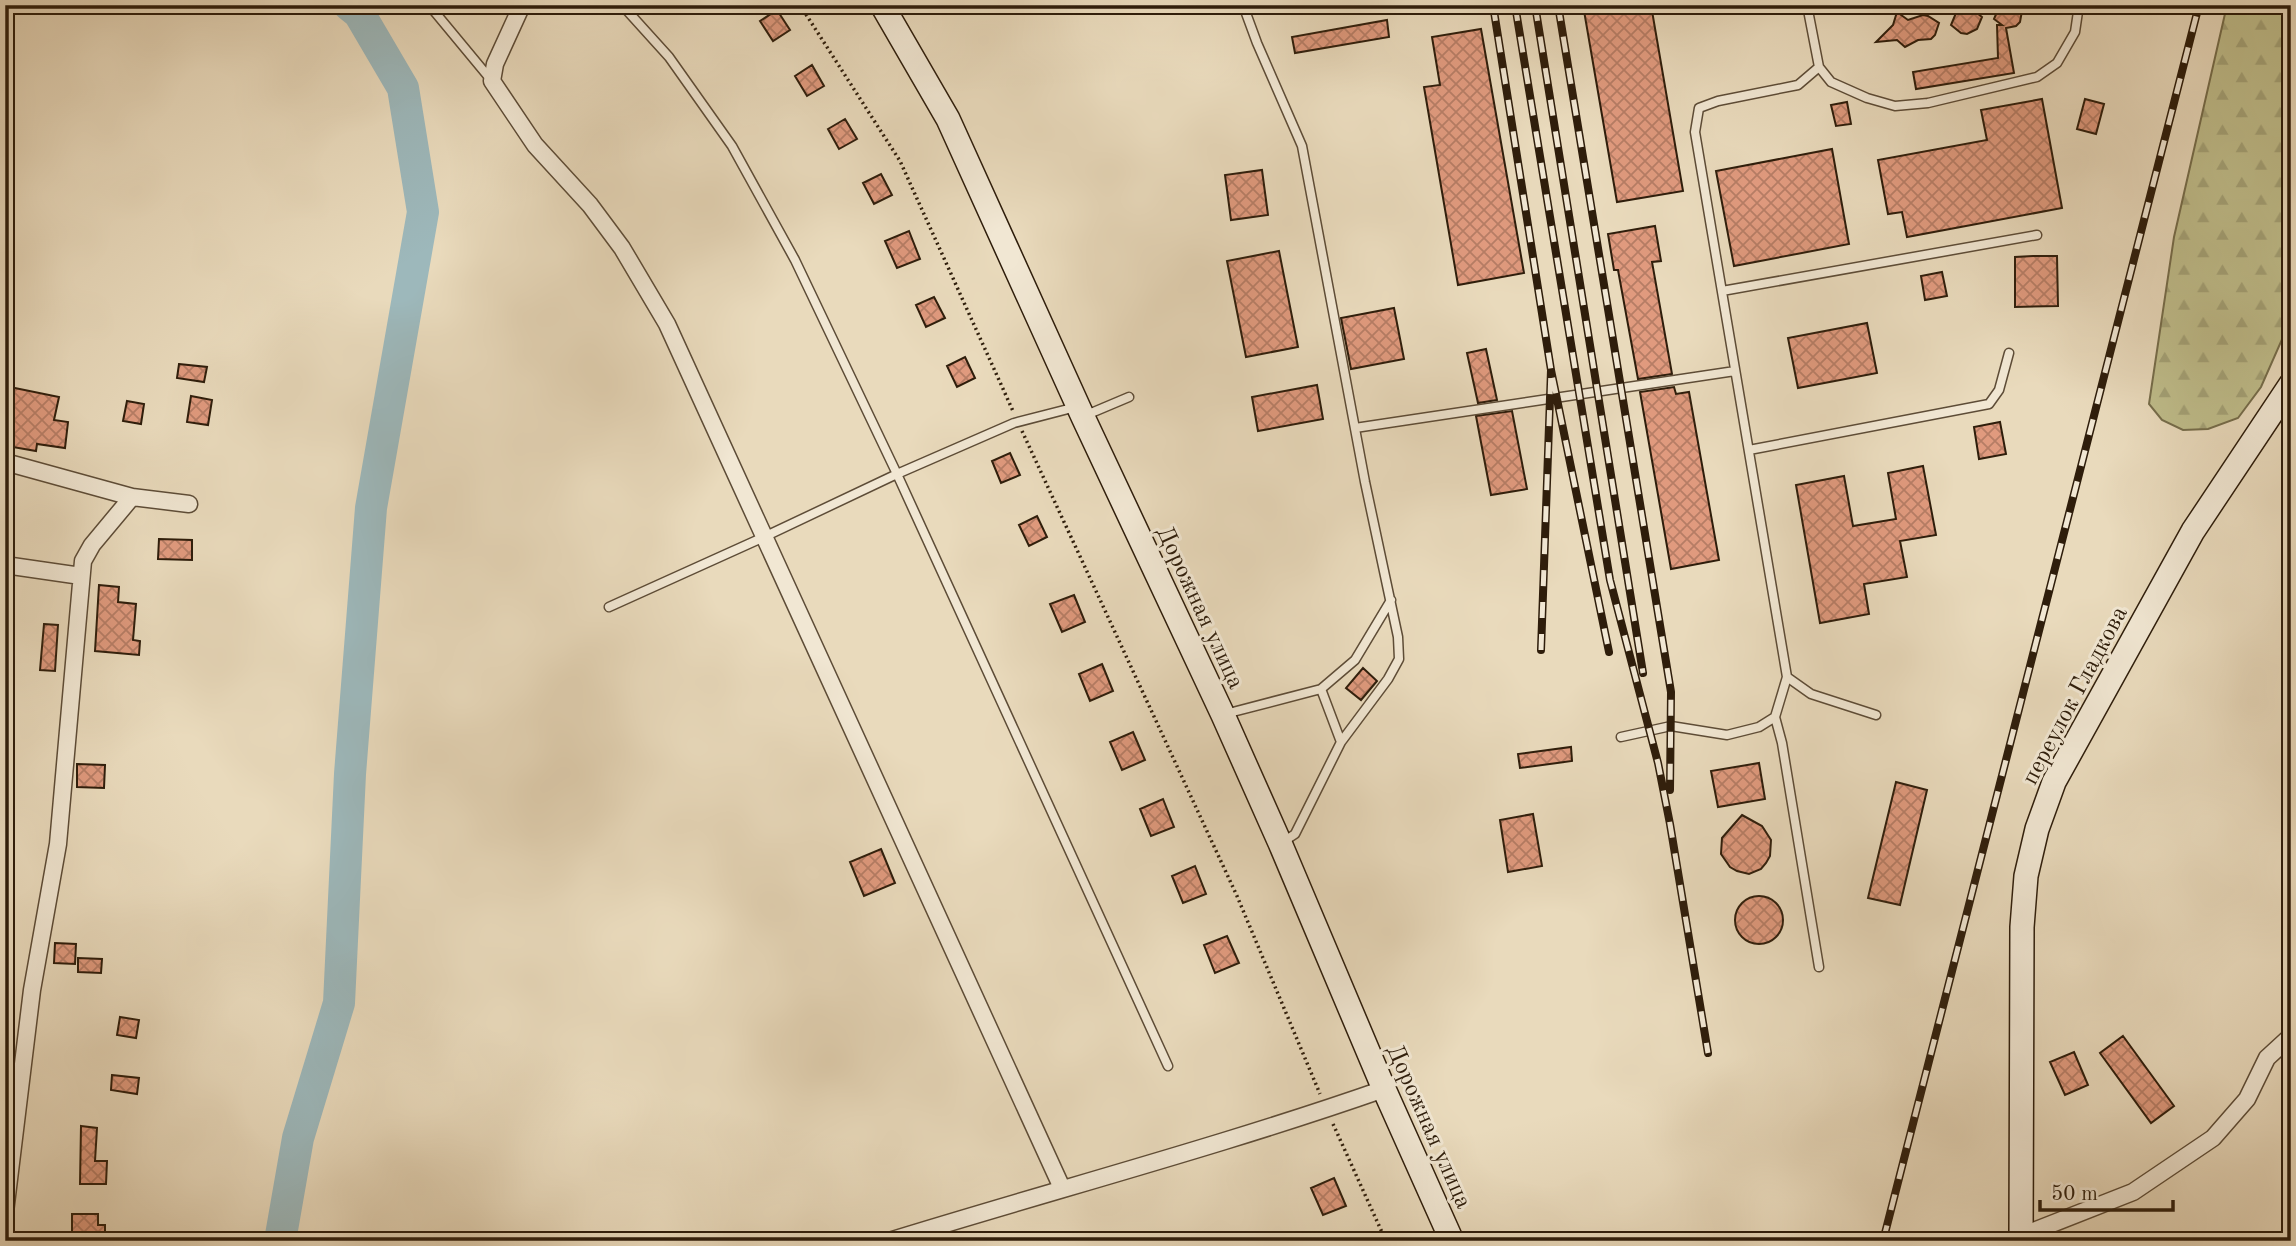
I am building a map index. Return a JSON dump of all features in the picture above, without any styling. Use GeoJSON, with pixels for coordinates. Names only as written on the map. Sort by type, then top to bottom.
{"type":"FeatureCollection","features":[{"type":"Feature","properties":{"kind":"street"},"geometry":{"type":"LineString","coordinates":[[522,5],[495,64],[492,81],[535,145],[590,205],[622,248],[667,324],[1062,1188]]}},
{"type":"Feature","properties":{"kind":"street","name":"Дорожная улица"},"geometry":{"type":"LineString","coordinates":[[882,5],[948,119],[1223,715],[1452,1241]]}},
{"type":"Feature","properties":{"kind":"street","name":"переулок Гладкова"},"geometry":{"type":"LineString","coordinates":[[2291,384],[2193,531],[2054,782],[2037,829],[2026,876],[2022,927],[2021,1238],[2133,1192],[2213,1138],[2248,1100],[2267,1058],[2291,1036]]}},
{"type":"Feature","properties":{"kind":"street"},"geometry":{"type":"LineString","coordinates":[[5,462],[132,497],[188,504]]}},
{"type":"Feature","properties":{"kind":"street"},"geometry":{"type":"LineString","coordinates":[[5,1212],[32,990],[58,844],[83,561],[92,545],[132,497]]}},
{"type":"Feature","properties":{"kind":"street"},"geometry":{"type":"LineString","coordinates":[[5,565],[81,576]]}},
{"type":"Feature","properties":{"kind":"street"},"geometry":{"type":"LineString","coordinates":[[889,1241],[1292,1121],[1384,1089]]}},
{"type":"Feature","properties":{"kind":"lane"},"geometry":{"type":"LineString","coordinates":[[429,5],[492,81]]}},
{"type":"Feature","properties":{"kind":"lane"},"geometry":{"type":"LineString","coordinates":[[622,5],[669,57],[732,145],[795,260],[897,474],[1168,1066]]}},
{"type":"Feature","properties":{"kind":"lane"},"geometry":{"type":"LineString","coordinates":[[1243,5],[1302,146],[1398,637],[1399,659],[1388,680],[1341,742],[1295,834],[1280,843]]}},
{"type":"Feature","properties":{"kind":"lane"},"geometry":{"type":"LineString","coordinates":[[1807,5],[1819,67],[1832,82],[1867,98],[1895,106],[1928,103],[2037,77],[2057,63],[2076,32],[2079,5]]}},
{"type":"Feature","properties":{"kind":"lane"},"geometry":{"type":"LineString","coordinates":[[1819,67],[1798,85],[1718,101],[1699,108],[1695,132],[1787,677],[1775,718],[1782,743],[1819,967]]}},
{"type":"Feature","properties":{"kind":"lane"},"geometry":{"type":"LineString","coordinates":[[1722,291],[2037,235]]}},
{"type":"Feature","properties":{"kind":"lane"},"geometry":{"type":"LineString","coordinates":[[1749,450],[1989,404],[1999,390],[2009,353]]}},
{"type":"Feature","properties":{"kind":"lane"},"geometry":{"type":"LineString","coordinates":[[1355,428],[1735,370]]}},
{"type":"Feature","properties":{"kind":"lane"},"geometry":{"type":"LineString","coordinates":[[609,607],[897,474],[1018,422],[1081,412],[1129,397]]}},
{"type":"Feature","properties":{"kind":"lane"},"geometry":{"type":"LineString","coordinates":[[1223,715],[1321,689],[1355,660],[1391,600]]}},
{"type":"Feature","properties":{"kind":"lane"},"geometry":{"type":"LineString","coordinates":[[1787,677],[1811,694],[1876,715]]}},
{"type":"Feature","properties":{"kind":"lane"},"geometry":{"type":"LineString","coordinates":[[1321,689],[1341,742]]}},
{"type":"Feature","properties":{"kind":"lane"},"geometry":{"type":"LineString","coordinates":[[1621,737],[1671,726],[1727,735],[1759,727],[1775,718]]}},
{"type":"Feature","properties":{"kind":"path"},"geometry":{"type":"LineString","coordinates":[[800,5],[900,161],[1237,897],[1326,1109],[1386,1241]]}},
{"type":"Feature","properties":{"kind":"green space"},"geometry":{"type":"Polygon","coordinates":[[[2227,5],[2291,5],[2291,319],[2261,387],[2238,418],[2208,429],[2183,430],[2162,420],[2149,404],[2174,237],[2227,5]]]}},
{"type":"Feature","properties":{"kind":"building"},"geometry":{"type":"Polygon","coordinates":[[[1583,5],[1651,5],[1683,191],[1617,202],[1583,5]]]}},
{"type":"Feature","properties":{"kind":"building"},"geometry":{"type":"Polygon","coordinates":[[[2000,5],[2019,5],[2022,11],[2020,22],[2016,26],[2006,28],[2014,73],[1916,89],[1913,72],[1998,58],[1997,25],[2002,25],[1994,19],[2000,5]]]}},
{"type":"Feature","properties":{"kind":"building"},"geometry":{"type":"Polygon","coordinates":[[[1966,8],[1982,17],[1977,29],[1967,34],[1951,25],[1956,13],[1966,8]]]}},
{"type":"Feature","properties":{"kind":"building"},"geometry":{"type":"Polygon","coordinates":[[[777,10],[790,30],[773,41],[760,21],[777,10]]]}},
{"type":"Feature","properties":{"kind":"building"},"geometry":{"type":"Polygon","coordinates":[[[1897,12],[1908,20],[1928,16],[1939,23],[1935,35],[1931,39],[1918,40],[1905,47],[1897,40],[1876,42],[1893,25],[1897,12]]]}},
{"type":"Feature","properties":{"kind":"building"},"geometry":{"type":"Polygon","coordinates":[[[1387,20],[1389,37],[1295,53],[1292,37],[1387,20]]]}},
{"type":"Feature","properties":{"kind":"building"},"geometry":{"type":"Polygon","coordinates":[[[1481,29],[1524,273],[1458,285],[1424,87],[1440,85],[1432,37],[1481,29]]]}},
{"type":"Feature","properties":{"kind":"building"},"geometry":{"type":"Polygon","coordinates":[[[812,65],[824,86],[807,96],[795,76],[812,65]]]}},
{"type":"Feature","properties":{"kind":"building"},"geometry":{"type":"Polygon","coordinates":[[[2042,99],[2062,208],[1907,237],[1902,212],[1888,214],[1878,160],[1987,140],[1981,110],[2042,99]]]}},
{"type":"Feature","properties":{"kind":"building"},"geometry":{"type":"Polygon","coordinates":[[[2085,99],[2104,104],[2096,134],[2077,129],[2085,99]]]}},
{"type":"Feature","properties":{"kind":"building"},"geometry":{"type":"Polygon","coordinates":[[[1847,102],[1851,124],[1836,126],[1831,105],[1847,102]]]}},
{"type":"Feature","properties":{"kind":"building"},"geometry":{"type":"Polygon","coordinates":[[[845,119],[857,139],[839,149],[828,129],[845,119]]]}},
{"type":"Feature","properties":{"kind":"building"},"geometry":{"type":"Polygon","coordinates":[[[1832,149],[1849,244],[1734,266],[1716,171],[1832,149]]]}},
{"type":"Feature","properties":{"kind":"building"},"geometry":{"type":"Polygon","coordinates":[[[1262,170],[1268,215],[1231,220],[1225,175],[1262,170]]]}},
{"type":"Feature","properties":{"kind":"building"},"geometry":{"type":"Polygon","coordinates":[[[881,174],[892,195],[874,204],[863,183],[881,174]]]}},
{"type":"Feature","properties":{"kind":"building"},"geometry":{"type":"Polygon","coordinates":[[[1655,226],[1661,261],[1652,262],[1672,374],[1638,379],[1618,270],[1614,270],[1608,234],[1655,226]]]}},
{"type":"Feature","properties":{"kind":"building"},"geometry":{"type":"Polygon","coordinates":[[[909,231],[920,259],[897,268],[885,241],[909,231]]]}},
{"type":"Feature","properties":{"kind":"building"},"geometry":{"type":"Polygon","coordinates":[[[1279,251],[1298,347],[1246,357],[1227,261],[1279,251]]]}},
{"type":"Feature","properties":{"kind":"building"},"geometry":{"type":"Polygon","coordinates":[[[2057,256],[2058,306],[2015,307],[2015,257],[2057,256]]]}},
{"type":"Feature","properties":{"kind":"building"},"geometry":{"type":"Polygon","coordinates":[[[1942,272],[1947,296],[1925,300],[1921,276],[1942,272]]]}},
{"type":"Feature","properties":{"kind":"building"},"geometry":{"type":"Polygon","coordinates":[[[934,297],[945,318],[926,327],[916,305],[934,297]]]}},
{"type":"Feature","properties":{"kind":"building"},"geometry":{"type":"Polygon","coordinates":[[[1394,308],[1404,359],[1351,369],[1341,318],[1394,308]]]}},
{"type":"Feature","properties":{"kind":"building"},"geometry":{"type":"Polygon","coordinates":[[[1867,323],[1877,373],[1798,388],[1788,338],[1867,323]]]}},
{"type":"Feature","properties":{"kind":"building"},"geometry":{"type":"Polygon","coordinates":[[[1486,349],[1497,400],[1478,403],[1467,353],[1486,349]]]}},
{"type":"Feature","properties":{"kind":"building"},"geometry":{"type":"Polygon","coordinates":[[[965,357],[975,378],[957,387],[947,366],[965,357]]]}},
{"type":"Feature","properties":{"kind":"building"},"geometry":{"type":"Polygon","coordinates":[[[179,364],[207,367],[204,382],[177,378],[179,364]]]}},
{"type":"Feature","properties":{"kind":"building"},"geometry":{"type":"Polygon","coordinates":[[[1317,385],[1323,419],[1258,431],[1252,397],[1317,385]]]}},
{"type":"Feature","properties":{"kind":"building"},"geometry":{"type":"Polygon","coordinates":[[[5,386],[59,397],[54,420],[68,422],[65,448],[37,444],[36,451],[7,446],[14,404],[5,402],[5,386]]]}},
{"type":"Feature","properties":{"kind":"building"},"geometry":{"type":"Polygon","coordinates":[[[1674,387],[1676,394],[1689,392],[1719,560],[1671,569],[1640,392],[1674,387]]]}},
{"type":"Feature","properties":{"kind":"building"},"geometry":{"type":"Polygon","coordinates":[[[191,396],[212,400],[208,425],[187,422],[191,396]]]}},
{"type":"Feature","properties":{"kind":"building"},"geometry":{"type":"Polygon","coordinates":[[[127,401],[144,404],[141,424],[123,421],[127,401]]]}},
{"type":"Feature","properties":{"kind":"building"},"geometry":{"type":"Polygon","coordinates":[[[1512,411],[1527,489],[1491,495],[1476,416],[1512,411]]]}},
{"type":"Feature","properties":{"kind":"building"},"geometry":{"type":"Polygon","coordinates":[[[2000,422],[2006,454],[1979,459],[1974,427],[2000,422]]]}},
{"type":"Feature","properties":{"kind":"building"},"geometry":{"type":"Polygon","coordinates":[[[1010,453],[1020,475],[1001,483],[992,461],[1010,453]]]}},
{"type":"Feature","properties":{"kind":"building"},"geometry":{"type":"Polygon","coordinates":[[[1923,466],[1936,535],[1900,541],[1907,577],[1864,584],[1869,614],[1820,623],[1796,485],[1844,476],[1853,526],[1896,519],[1888,473],[1923,466]]]}},
{"type":"Feature","properties":{"kind":"building"},"geometry":{"type":"Polygon","coordinates":[[[1037,516],[1047,537],[1029,546],[1019,525],[1037,516]]]}},
{"type":"Feature","properties":{"kind":"building"},"geometry":{"type":"Polygon","coordinates":[[[159,539],[192,540],[192,560],[158,559],[159,539]]]}},
{"type":"Feature","properties":{"kind":"building"},"geometry":{"type":"Polygon","coordinates":[[[99,585],[119,587],[118,602],[136,604],[133,640],[140,641],[139,655],[95,651],[99,585]]]}},
{"type":"Feature","properties":{"kind":"building"},"geometry":{"type":"Polygon","coordinates":[[[1074,595],[1085,622],[1062,632],[1050,604],[1074,595]]]}},
{"type":"Feature","properties":{"kind":"building"},"geometry":{"type":"Polygon","coordinates":[[[44,624],[58,625],[55,671],[40,670],[44,624]]]}},
{"type":"Feature","properties":{"kind":"building"},"geometry":{"type":"Polygon","coordinates":[[[1102,664],[1113,691],[1090,701],[1079,674],[1102,664]]]}},
{"type":"Feature","properties":{"kind":"building"},"geometry":{"type":"Polygon","coordinates":[[[1363,668],[1377,681],[1361,700],[1346,688],[1363,668]]]}},
{"type":"Feature","properties":{"kind":"building"},"geometry":{"type":"Polygon","coordinates":[[[1133,732],[1145,760],[1122,770],[1110,742],[1133,732]]]}},
{"type":"Feature","properties":{"kind":"building"},"geometry":{"type":"Polygon","coordinates":[[[1571,747],[1572,761],[1520,768],[1518,754],[1571,747]]]}},
{"type":"Feature","properties":{"kind":"building"},"geometry":{"type":"Polygon","coordinates":[[[1759,763],[1765,799],[1718,807],[1711,771],[1759,763]]]}},
{"type":"Feature","properties":{"kind":"building"},"geometry":{"type":"Polygon","coordinates":[[[77,764],[105,765],[104,788],[77,787],[77,764]]]}},
{"type":"Feature","properties":{"kind":"building"},"geometry":{"type":"Polygon","coordinates":[[[1896,782],[1927,790],[1900,905],[1868,898],[1896,782]]]}},
{"type":"Feature","properties":{"kind":"building"},"geometry":{"type":"Polygon","coordinates":[[[1163,799],[1174,827],[1151,836],[1140,809],[1163,799]]]}},
{"type":"Feature","properties":{"kind":"building"},"geometry":{"type":"Polygon","coordinates":[[[1533,814],[1542,866],[1508,872],[1500,820],[1533,814]]]}},
{"type":"Feature","properties":{"kind":"building"},"geometry":{"type":"Polygon","coordinates":[[[1742,815],[1762,826],[1771,840],[1770,856],[1766,863],[1761,869],[1749,874],[1730,867],[1721,854],[1722,838],[1742,815]]]}},
{"type":"Feature","properties":{"kind":"building"},"geometry":{"type":"Polygon","coordinates":[[[881,849],[895,883],[864,896],[850,862],[881,849]]]}},
{"type":"Feature","properties":{"kind":"building"},"geometry":{"type":"Polygon","coordinates":[[[1195,866],[1206,894],[1183,903],[1172,876],[1195,866]]]}},
{"type":"Feature","properties":{"kind":"building"},"geometry":{"type":"Polygon","coordinates":[[[1759,896],[1776,903],[1783,920],[1776,937],[1759,944],[1742,937],[1735,920],[1742,903],[1759,896]]]}},
{"type":"Feature","properties":{"kind":"building"},"geometry":{"type":"Polygon","coordinates":[[[1227,936],[1239,963],[1215,973],[1204,945],[1227,936]]]}},
{"type":"Feature","properties":{"kind":"building"},"geometry":{"type":"Polygon","coordinates":[[[55,943],[76,944],[75,964],[54,963],[55,943]]]}},
{"type":"Feature","properties":{"kind":"building"},"geometry":{"type":"Polygon","coordinates":[[[78,958],[102,959],[101,973],[78,972],[78,958]]]}},
{"type":"Feature","properties":{"kind":"building"},"geometry":{"type":"Polygon","coordinates":[[[120,1017],[139,1020],[136,1038],[117,1035],[120,1017]]]}},
{"type":"Feature","properties":{"kind":"building"},"geometry":{"type":"Polygon","coordinates":[[[2123,1036],[2174,1106],[2151,1123],[2100,1053],[2123,1036]]]}},
{"type":"Feature","properties":{"kind":"building"},"geometry":{"type":"Polygon","coordinates":[[[2074,1052],[2088,1085],[2065,1095],[2050,1062],[2074,1052]]]}},
{"type":"Feature","properties":{"kind":"building"},"geometry":{"type":"Polygon","coordinates":[[[112,1075],[139,1078],[137,1094],[111,1090],[112,1075]]]}},
{"type":"Feature","properties":{"kind":"building"},"geometry":{"type":"Polygon","coordinates":[[[81,1126],[97,1128],[95,1161],[107,1161],[106,1184],[80,1184],[81,1126]]]}},
{"type":"Feature","properties":{"kind":"building"},"geometry":{"type":"Polygon","coordinates":[[[1334,1178],[1346,1206],[1323,1215],[1311,1188],[1334,1178]]]}},
{"type":"Feature","properties":{"kind":"building"},"geometry":{"type":"Polygon","coordinates":[[[72,1214],[98,1214],[98,1225],[105,1225],[105,1241],[72,1241],[72,1214]]]}},
{"type":"Feature","properties":{"kind":"waterway"},"geometry":{"type":"LineString","coordinates":[[280,1241],[298,1138],[339,1003],[350,774],[371,508],[423,212],[403,88],[359,13],[349,5]]}},
{"type":"Feature","properties":{"kind":"railway"},"geometry":{"type":"LineString","coordinates":[[1493,5],[1551,370]]}},
{"type":"Feature","properties":{"kind":"railway"},"geometry":{"type":"LineString","coordinates":[[1515,5],[1610,580],[1658,763],[1708,1053]]}},
{"type":"Feature","properties":{"kind":"railway"},"geometry":{"type":"LineString","coordinates":[[1535,5],[1643,673]]}},
{"type":"Feature","properties":{"kind":"railway"},"geometry":{"type":"LineString","coordinates":[[1558,5],[1671,692],[1670,790]]}},
{"type":"Feature","properties":{"kind":"railway"},"geometry":{"type":"LineString","coordinates":[[1883,1241],[2199,5]]}},
{"type":"Feature","properties":{"kind":"railway"},"geometry":{"type":"LineString","coordinates":[[1541,650],[1551,370],[1609,652]]}}]}
